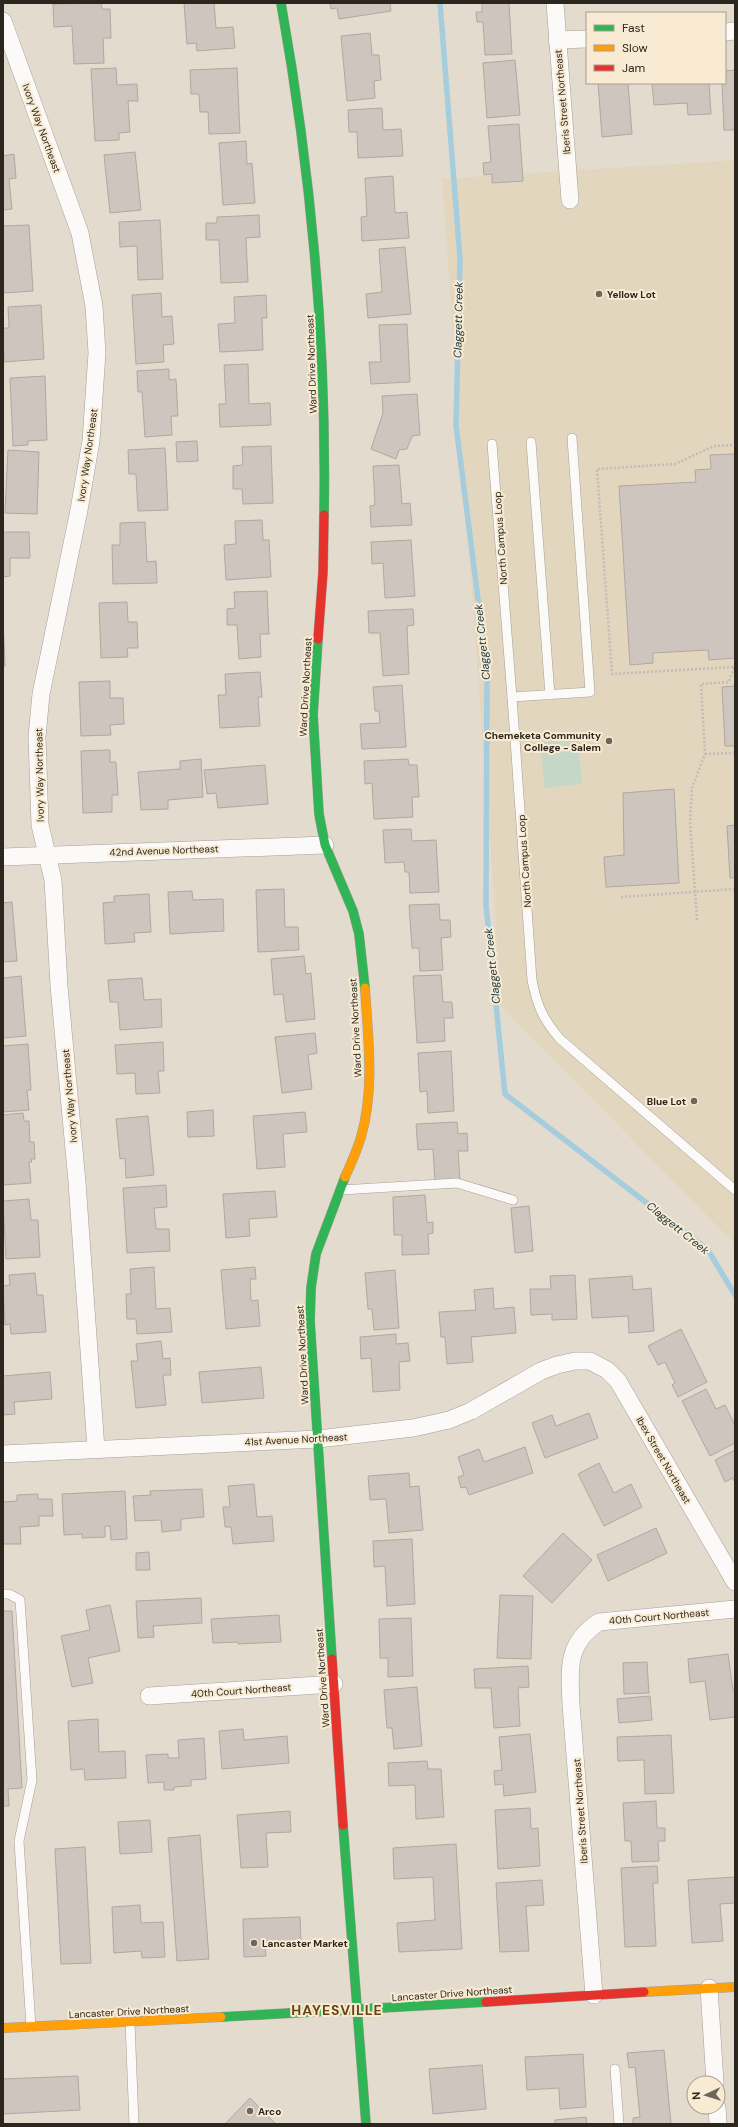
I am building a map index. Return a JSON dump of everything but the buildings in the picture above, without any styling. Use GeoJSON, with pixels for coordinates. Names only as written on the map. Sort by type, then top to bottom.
{"type":"FeatureCollection","features":[{"type":"Feature","properties":{"kind":"street","name":"Ward Drive Northeast"},"geometry":{"type":"LineString","coordinates":[[281,3],[297,93],[311,207],[320,312],[324,402],[323,572],[313,715],[319,814],[325,845],[353,911],[359,934],[364,972],[370,1073],[367,1103],[360,1136],[316,1254],[311,1288],[310,1321],[346,1894],[366,2124]]}},
{"type":"Feature","properties":{"kind":"street","name":"Iberis Street Northeast"},"geometry":{"type":"LineString","coordinates":[[555,3],[570,200]]}},
{"type":"Feature","properties":{"kind":"street","name":"Ivory Way Northeast"},"geometry":{"type":"LineString","coordinates":[[3,21],[80,233],[94,306],[97,353],[91,441],[81,502],[41,694],[37,737],[40,825],[45,854],[52,880],[59,986],[77,1182],[96,1449]]}},
{"type":"Feature","properties":{"kind":"street"},"geometry":{"type":"LineString","coordinates":[[557,40],[586,39]]}},
{"type":"Feature","properties":{"kind":"street","name":"42nd Avenue Northeast"},"geometry":{"type":"LineString","coordinates":[[3,857],[45,854],[325,845]]}},
{"type":"Feature","properties":{"kind":"street","name":"41st Avenue Northeast"},"geometry":{"type":"LineString","coordinates":[[3,1454],[318,1439],[412,1428],[449,1420],[470,1411],[541,1371],[557,1365],[575,1361]]}},
{"type":"Feature","properties":{"kind":"street","name":"Ibex Street Northeast"},"geometry":{"type":"LineString","coordinates":[[575,1361],[590,1361],[607,1370],[618,1381],[735,1582]]}},
{"type":"Feature","properties":{"kind":"street","name":"40th Court Northeast"},"geometry":{"type":"LineString","coordinates":[[585,1631],[599,1622],[616,1619],[735,1609]]}},
{"type":"Feature","properties":{"kind":"street","name":"Iberis Street Northeast"},"geometry":{"type":"LineString","coordinates":[[585,1631],[570,1662],[571,1705],[594,1995]]}},
{"type":"Feature","properties":{"kind":"street","name":"40th Court Northeast"},"geometry":{"type":"LineString","coordinates":[[149,1696],[334,1684]]}},
{"type":"Feature","properties":{"kind":"street","name":"Lancaster Drive Northeast"},"geometry":{"type":"LineString","coordinates":[[3,2028],[735,1987]]}},
{"type":"Feature","properties":{"kind":"street"},"geometry":{"type":"LineString","coordinates":[[709,1988],[714,2075]]}},
{"type":"Feature","properties":{"kind":"lane"},"geometry":{"type":"LineString","coordinates":[[512,697],[590,692],[572,438]]}},
{"type":"Feature","properties":{"kind":"lane"},"geometry":{"type":"LineString","coordinates":[[531,442],[550,695]]}},
{"type":"Feature","properties":{"kind":"lane","name":"North Campus Loop"},"geometry":{"type":"LineString","coordinates":[[492,444],[532,980],[536,1001],[545,1022],[560,1039],[735,1190]]}},
{"type":"Feature","properties":{"kind":"lane"},"geometry":{"type":"LineString","coordinates":[[341,1190],[457,1183],[513,1200]]}},
{"type":"Feature","properties":{"kind":"lane"},"geometry":{"type":"LineString","coordinates":[[3,1594],[9,1594],[20,1600],[31,1772],[30,1796],[19,1841],[31,2027]]}},
{"type":"Feature","properties":{"kind":"lane"},"geometry":{"type":"LineString","coordinates":[[130,2022],[134,2124]]}},
{"type":"Feature","properties":{"kind":"lane"},"geometry":{"type":"LineString","coordinates":[[615,2069],[619,2124]]}},
{"type":"Feature","properties":{"kind":"path"},"geometry":{"type":"LineString","coordinates":[[697,920],[690,822],[692,788],[705,754],[701,684],[730,682],[734,667],[612,674],[597,469],[675,464],[714,446],[735,444]]}},
{"type":"Feature","properties":{"kind":"path"},"geometry":{"type":"LineString","coordinates":[[705,754],[735,753]]}},
{"type":"Feature","properties":{"kind":"path"},"geometry":{"type":"LineString","coordinates":[[621,897],[735,889]]}},
{"type":"Feature","properties":{"kind":"shaded area","name":"Chemeketa Community College - Salem"},"geometry":{"type":"Polygon","coordinates":[[[735,160],[735,1244],[502,1007],[442,179],[735,160]]]}},
{"type":"Feature","properties":{"kind":"green space"},"geometry":{"type":"Polygon","coordinates":[[[578,738],[582,784],[545,788],[540,742],[578,738]]]}},
{"type":"Feature","properties":{"kind":"waterway","name":"Claggett Creek"},"geometry":{"type":"LineString","coordinates":[[440,3],[460,258],[456,425],[487,670],[486,905],[505,1094],[708,1250],[735,1295]]}},
{"type":"Feature","properties":{"kind":"traffic: fast"},"geometry":{"type":"LineString","coordinates":[[281,3],[301,130],[315,258],[323,386],[324,515]]}},
{"type":"Feature","properties":{"kind":"traffic: fast"},"geometry":{"type":"LineString","coordinates":[[318,639],[313,715],[319,814],[325,845],[353,911],[359,934],[365,988]]}},
{"type":"Feature","properties":{"kind":"traffic: fast"},"geometry":{"type":"LineString","coordinates":[[332,1659],[310,1321],[311,1288],[316,1254],[345,1177]]}},
{"type":"Feature","properties":{"kind":"traffic: fast"},"geometry":{"type":"LineString","coordinates":[[343,1825],[366,2124]]}},
{"type":"Feature","properties":{"kind":"traffic: fast"},"geometry":{"type":"LineString","coordinates":[[221,2017],[486,2002]]}},
{"type":"Feature","properties":{"kind":"traffic: slow"},"geometry":{"type":"LineString","coordinates":[[345,1177],[361,1137],[368,1100],[369,1044],[365,988]]}},
{"type":"Feature","properties":{"kind":"traffic: slow"},"geometry":{"type":"LineString","coordinates":[[644,1992],[735,1987]]}},
{"type":"Feature","properties":{"kind":"traffic: slow"},"geometry":{"type":"LineString","coordinates":[[3,2028],[221,2017]]}},
{"type":"Feature","properties":{"kind":"traffic: jam"},"geometry":{"type":"LineString","coordinates":[[318,639],[323,572],[324,515]]}},
{"type":"Feature","properties":{"kind":"traffic: jam"},"geometry":{"type":"LineString","coordinates":[[332,1659],[343,1825]]}},
{"type":"Feature","properties":{"kind":"traffic: jam"},"geometry":{"type":"LineString","coordinates":[[486,2002],[644,1992]]}},
{"type":"Feature","properties":{"kind":"place","name":"Yellow Lot"},"geometry":{"type":"Point","coordinates":[599,294]}},
{"type":"Feature","properties":{"kind":"place","name":"Chemeketa Community College - Salem"},"geometry":{"type":"Point","coordinates":[609,741]}},
{"type":"Feature","properties":{"kind":"place","name":"Blue Lot"},"geometry":{"type":"Point","coordinates":[694,1101]}},
{"type":"Feature","properties":{"kind":"place","name":"Lancaster Market"},"geometry":{"type":"Point","coordinates":[254,1943]}},
{"type":"Feature","properties":{"kind":"place","name":"Arco"},"geometry":{"type":"Point","coordinates":[250,2111]}},
{"type":"Feature","properties":{"kind":"district","name":"HAYESVILLE"},"geometry":{"type":"Point","coordinates":[337,2010]}}]}
